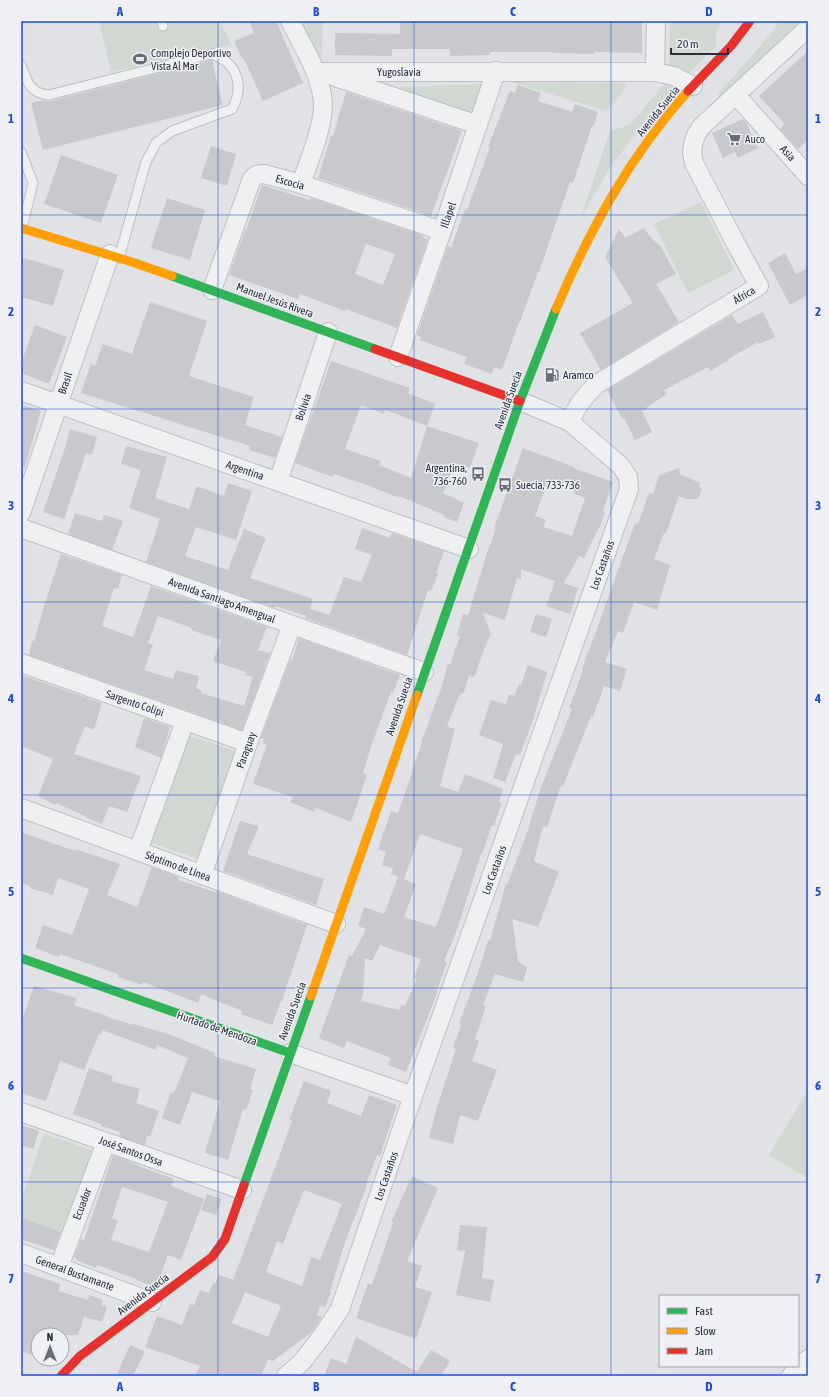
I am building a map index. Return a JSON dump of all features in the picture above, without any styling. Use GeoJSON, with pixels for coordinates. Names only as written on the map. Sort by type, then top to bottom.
{"type":"FeatureCollection","features":[{"type":"Feature","properties":{"kind":"main road","name":"Avenida Suecia"},"geometry":{"type":"LineString","coordinates":[[61,1376],[80,1356],[212,1257],[225,1239],[520,401],[568,280],[591,230],[630,166],[671,112],[693,86],[734,44],[750,21]]}},
{"type":"Feature","properties":{"kind":"main road","name":"Manuel Jesús Rivera"},"geometry":{"type":"LineString","coordinates":[[22,228],[115,256],[520,401]]}},
{"type":"Feature","properties":{"kind":"main road","name":"Hurtado de Mendoza"},"geometry":{"type":"LineString","coordinates":[[21,958],[290,1053]]}},
{"type":"Feature","properties":{"kind":"street"},"geometry":{"type":"LineString","coordinates":[[290,21],[315,72],[321,88],[323,103],[322,121],[301,184]]}},
{"type":"Feature","properties":{"kind":"street"},"geometry":{"type":"LineString","coordinates":[[655,72],[656,21]]}},
{"type":"Feature","properties":{"kind":"street"},"geometry":{"type":"LineString","coordinates":[[736,95],[808,28]]}},
{"type":"Feature","properties":{"kind":"street","name":"Illapel"},"geometry":{"type":"LineString","coordinates":[[398,357],[496,71]]}},
{"type":"Feature","properties":{"kind":"street","name":"Yugoslavia"},"geometry":{"type":"LineString","coordinates":[[315,72],[655,72],[674,76],[693,86]]}},
{"type":"Feature","properties":{"kind":"street","name":"Yugoslavia"},"geometry":{"type":"LineString","coordinates":[[315,72],[349,81],[478,125]]}},
{"type":"Feature","properties":{"kind":"street","name":"Asia"},"geometry":{"type":"LineString","coordinates":[[736,95],[808,176]]}},
{"type":"Feature","properties":{"kind":"street","name":"África"},"geometry":{"type":"LineString","coordinates":[[570,422],[574,411],[580,402],[597,384],[759,286],[694,163],[692,153],[696,135],[701,128],[736,95]]}},
{"type":"Feature","properties":{"kind":"street","name":"Escocia"},"geometry":{"type":"LineString","coordinates":[[212,290],[254,176],[258,174],[264,174],[301,184],[442,231]]}},
{"type":"Feature","properties":{"kind":"street","name":"Brasil"},"geometry":{"type":"LineString","coordinates":[[21,513],[58,404],[115,256]]}},
{"type":"Feature","properties":{"kind":"street","name":"Bolivia"},"geometry":{"type":"LineString","coordinates":[[278,482],[328,332]]}},
{"type":"Feature","properties":{"kind":"street","name":"Argentina"},"geometry":{"type":"LineString","coordinates":[[21,391],[468,549]]}},
{"type":"Feature","properties":{"kind":"street","name":"Los Castaños"},"geometry":{"type":"LineString","coordinates":[[286,1376],[302,1362],[340,1309],[413,1096],[629,489],[628,477],[621,466],[570,422],[520,401]]}},
{"type":"Feature","properties":{"kind":"street","name":"Avenida Santiago Amengual"},"geometry":{"type":"LineString","coordinates":[[21,528],[424,672]]}},
{"type":"Feature","properties":{"kind":"street","name":"Paraguay"},"geometry":{"type":"LineString","coordinates":[[202,875],[248,743],[292,625]]}},
{"type":"Feature","properties":{"kind":"street","name":"Sargento Colipi"},"geometry":{"type":"LineString","coordinates":[[21,664],[248,743]]}},
{"type":"Feature","properties":{"kind":"street"},"geometry":{"type":"LineString","coordinates":[[138,851],[185,721]]}},
{"type":"Feature","properties":{"kind":"street","name":"Séptimo de Línea"},"geometry":{"type":"LineString","coordinates":[[21,808],[336,924]]}},
{"type":"Feature","properties":{"kind":"street","name":"Hurtado de Mendoza"},"geometry":{"type":"LineString","coordinates":[[290,1053],[413,1096]]}},
{"type":"Feature","properties":{"kind":"street","name":"José Santos Ossa"},"geometry":{"type":"LineString","coordinates":[[21,1112],[242,1190]]}},
{"type":"Feature","properties":{"kind":"street","name":"Ecuador"},"geometry":{"type":"LineString","coordinates":[[59,1267],[106,1142]]}},
{"type":"Feature","properties":{"kind":"street","name":"General Bustamante"},"geometry":{"type":"LineString","coordinates":[[21,1253],[152,1302]]}},
{"type":"Feature","properties":{"kind":"street"},"geometry":{"type":"LineString","coordinates":[[791,1376],[808,1359]]}},
{"type":"Feature","properties":{"kind":"lane"},"geometry":{"type":"LineString","coordinates":[[21,65],[28,84],[38,93],[49,95],[211,54],[226,61],[236,74],[239,91],[232,109],[172,131],[156,142],[146,162],[115,256]]}},
{"type":"Feature","properties":{"kind":"lane"},"geometry":{"type":"LineString","coordinates":[[21,152],[33,183],[22,228]]}},
{"type":"Feature","properties":{"kind":"shaded area","name":"Complejo Deportivo Vista Al Mar"},"geometry":{"type":"Polygon","coordinates":[[[99,21],[219,21],[232,45],[111,72],[99,21]]]}},
{"type":"Feature","properties":{"kind":"shaded area"},"geometry":{"type":"Polygon","coordinates":[[[301,21],[323,21],[321,63],[301,21]]]}},
{"type":"Feature","properties":{"kind":"shaded area"},"geometry":{"type":"Polygon","coordinates":[[[670,21],[723,21],[716,32],[716,46],[690,72],[669,67],[670,21]]]}},
{"type":"Feature","properties":{"kind":"shaded area"},"geometry":{"type":"Polygon","coordinates":[[[778,21],[808,21],[725,101],[718,94],[774,30],[778,21]]]}},
{"type":"Feature","properties":{"kind":"shaded area"},"geometry":{"type":"Polygon","coordinates":[[[668,79],[676,83],[675,87],[654,110],[611,166],[581,217],[610,131],[630,125],[668,79]]]}},
{"type":"Feature","properties":{"kind":"shaded area"},"geometry":{"type":"Polygon","coordinates":[[[511,82],[624,83],[626,85],[621,95],[606,111],[511,82]]]}},
{"type":"Feature","properties":{"kind":"shaded area"},"geometry":{"type":"Polygon","coordinates":[[[483,84],[472,116],[401,90],[401,87],[483,84]]]}},
{"type":"Feature","properties":{"kind":"shaded area"},"geometry":{"type":"Polygon","coordinates":[[[701,202],[734,270],[688,293],[654,224],[701,202]]]}},
{"type":"Feature","properties":{"kind":"shaded area"},"geometry":{"type":"Polygon","coordinates":[[[185,734],[235,751],[199,859],[149,842],[185,734]]]}},
{"type":"Feature","properties":{"kind":"shaded area"},"geometry":{"type":"Polygon","coordinates":[[[808,1090],[808,1178],[769,1155],[808,1090]]]}},
{"type":"Feature","properties":{"kind":"shaded area"},"geometry":{"type":"Polygon","coordinates":[[[44,1134],[94,1151],[65,1234],[21,1218],[21,1201],[44,1134]]]}},
{"type":"Feature","properties":{"kind":"building"},"geometry":{"type":"Polygon","coordinates":[[[249,21],[276,21],[303,83],[263,101],[234,41],[254,33],[249,21]]]}},
{"type":"Feature","properties":{"kind":"building"},"geometry":{"type":"Polygon","coordinates":[[[400,21],[642,21],[642,53],[594,52],[594,54],[553,52],[490,52],[490,55],[450,56],[450,49],[392,49],[392,56],[335,55],[335,33],[400,34],[400,21]]]}},
{"type":"Feature","properties":{"kind":"building"},"geometry":{"type":"Polygon","coordinates":[[[808,51],[808,140],[798,149],[780,129],[785,124],[759,96],[808,51]]]}},
{"type":"Feature","properties":{"kind":"building"},"geometry":{"type":"Polygon","coordinates":[[[211,60],[223,105],[43,150],[31,103],[43,100],[50,101],[211,60]]]}},
{"type":"Feature","properties":{"kind":"building"},"geometry":{"type":"Polygon","coordinates":[[[518,85],[541,93],[538,101],[572,112],[575,104],[598,112],[573,183],[570,182],[539,272],[502,370],[494,367],[492,374],[464,364],[467,357],[420,340],[421,337],[417,335],[448,246],[451,248],[465,209],[467,210],[490,147],[488,147],[510,91],[515,93],[518,85]]]}},
{"type":"Feature","properties":{"kind":"building"},"geometry":{"type":"Polygon","coordinates":[[[346,92],[462,131],[431,216],[318,178],[331,136],[333,136],[346,92]]]}},
{"type":"Feature","properties":{"kind":"building","name":"Auco"},"geometry":{"type":"Polygon","coordinates":[[[743,119],[746,122],[758,148],[738,158],[735,152],[723,158],[712,133],[743,119]]]}},
{"type":"Feature","properties":{"kind":"building"},"geometry":{"type":"Polygon","coordinates":[[[211,146],[236,154],[227,186],[201,178],[211,146]]]}},
{"type":"Feature","properties":{"kind":"building"},"geometry":{"type":"Polygon","coordinates":[[[61,155],[118,175],[101,223],[44,204],[61,155]]]}},
{"type":"Feature","properties":{"kind":"building"},"geometry":{"type":"Polygon","coordinates":[[[262,185],[310,200],[311,198],[424,236],[423,238],[428,239],[397,328],[300,294],[298,299],[229,275],[262,185]],[[366,244],[355,274],[383,285],[395,254],[366,244]]]}},
{"type":"Feature","properties":{"kind":"building"},"geometry":{"type":"Polygon","coordinates":[[[167,198],[205,210],[190,260],[151,248],[167,198]]]}},
{"type":"Feature","properties":{"kind":"building"},"geometry":{"type":"Polygon","coordinates":[[[644,228],[651,238],[661,247],[676,274],[656,284],[679,322],[601,370],[580,333],[633,303],[605,257],[619,229],[625,238],[644,228]]]}},
{"type":"Feature","properties":{"kind":"building"},"geometry":{"type":"Polygon","coordinates":[[[785,253],[796,274],[808,268],[808,295],[790,305],[768,263],[785,253]]]}},
{"type":"Feature","properties":{"kind":"building"},"geometry":{"type":"Polygon","coordinates":[[[21,257],[64,270],[53,306],[21,297],[21,257]]]}},
{"type":"Feature","properties":{"kind":"building"},"geometry":{"type":"Polygon","coordinates":[[[150,302],[207,321],[189,376],[254,397],[245,425],[282,437],[275,458],[249,450],[250,446],[81,393],[91,364],[95,366],[103,344],[132,354],[150,302]]]}},
{"type":"Feature","properties":{"kind":"building"},"geometry":{"type":"Polygon","coordinates":[[[763,312],[775,337],[759,344],[758,342],[710,371],[708,367],[664,390],[667,394],[642,411],[652,432],[635,440],[607,390],[732,315],[738,324],[763,312]]]}},
{"type":"Feature","properties":{"kind":"building"},"geometry":{"type":"Polygon","coordinates":[[[35,325],[67,337],[49,384],[21,373],[21,363],[35,325]]]}},
{"type":"Feature","properties":{"kind":"building"},"geometry":{"type":"Polygon","coordinates":[[[331,361],[410,388],[408,393],[435,404],[427,426],[479,443],[470,468],[455,463],[443,493],[464,503],[457,522],[399,496],[399,498],[334,474],[333,477],[295,463],[331,361]],[[361,405],[345,449],[381,461],[379,465],[411,478],[427,426],[385,410],[384,414],[361,405]]]}},
{"type":"Feature","properties":{"kind":"building"},"geometry":{"type":"Polygon","coordinates":[[[21,405],[41,411],[25,467],[21,466],[21,405]]]}},
{"type":"Feature","properties":{"kind":"building"},"geometry":{"type":"Polygon","coordinates":[[[70,429],[97,437],[92,455],[86,453],[64,519],[43,512],[70,429]]]}},
{"type":"Feature","properties":{"kind":"building"},"geometry":{"type":"Polygon","coordinates":[[[126,446],[167,457],[155,498],[189,509],[197,486],[224,496],[228,483],[252,491],[236,540],[196,527],[185,556],[228,570],[244,529],[266,538],[250,578],[313,599],[310,609],[329,615],[344,577],[361,582],[372,555],[355,549],[362,528],[390,538],[392,533],[444,551],[436,573],[438,574],[431,591],[428,590],[407,655],[305,618],[306,616],[276,606],[275,608],[146,562],[160,519],[129,508],[141,470],[121,464],[126,446]]]}},
{"type":"Feature","properties":{"kind":"building"},"geometry":{"type":"Polygon","coordinates":[[[523,448],[613,482],[603,511],[605,512],[600,527],[584,558],[579,556],[564,583],[578,588],[570,614],[546,606],[555,581],[521,569],[521,579],[517,578],[505,620],[483,613],[491,634],[474,677],[469,676],[464,692],[459,696],[447,726],[455,729],[440,786],[458,792],[465,774],[503,789],[499,802],[502,803],[494,826],[492,825],[481,854],[457,930],[444,961],[447,962],[438,991],[406,1072],[388,1065],[391,1058],[347,1041],[344,1048],[319,1038],[349,955],[352,956],[366,929],[358,926],[364,907],[384,914],[398,877],[416,884],[404,917],[436,927],[463,849],[420,834],[404,879],[391,874],[393,868],[382,865],[386,852],[378,849],[391,811],[398,813],[422,743],[421,742],[442,686],[448,664],[450,665],[460,636],[457,635],[463,614],[468,615],[496,529],[494,528],[523,448]],[[548,481],[535,516],[546,520],[543,527],[572,536],[585,498],[574,494],[575,491],[548,481]],[[380,945],[372,961],[365,958],[363,995],[361,1001],[399,1010],[401,1005],[405,1006],[417,979],[414,978],[421,959],[380,945]]]}},
{"type":"Feature","properties":{"kind":"building"},"geometry":{"type":"Polygon","coordinates":[[[679,468],[680,474],[700,483],[699,486],[702,489],[698,499],[686,499],[679,496],[666,533],[664,533],[654,559],[670,565],[657,610],[634,602],[623,633],[618,631],[605,662],[627,669],[620,691],[604,686],[593,717],[591,716],[563,786],[561,785],[547,827],[543,826],[534,861],[559,872],[538,927],[512,919],[518,961],[527,968],[523,982],[495,974],[483,1005],[486,1006],[475,1039],[479,1041],[472,1061],[497,1070],[478,1121],[460,1115],[453,1144],[429,1138],[437,1107],[456,1049],[453,1048],[461,1025],[459,1024],[479,970],[488,940],[490,941],[506,884],[507,885],[528,830],[540,790],[572,709],[569,708],[583,670],[588,651],[635,523],[638,524],[649,493],[653,494],[659,475],[679,468]]]}},
{"type":"Feature","properties":{"kind":"building"},"geometry":{"type":"Polygon","coordinates":[[[75,513],[102,521],[104,515],[123,521],[112,550],[68,534],[75,513]]]}},
{"type":"Feature","properties":{"kind":"building"},"geometry":{"type":"Polygon","coordinates":[[[61,554],[122,575],[118,589],[114,588],[102,626],[133,637],[151,586],[267,627],[258,650],[270,653],[242,730],[29,655],[32,641],[34,641],[61,554]],[[158,616],[148,643],[153,644],[144,670],[173,679],[176,670],[199,676],[196,688],[202,691],[201,693],[244,706],[253,677],[245,675],[246,672],[213,661],[221,640],[191,630],[192,628],[158,616]]]}},
{"type":"Feature","properties":{"kind":"building"},"geometry":{"type":"Polygon","coordinates":[[[536,614],[552,619],[546,637],[530,632],[536,614]]]}},
{"type":"Feature","properties":{"kind":"building"},"geometry":{"type":"Polygon","coordinates":[[[299,638],[400,675],[393,693],[391,692],[372,744],[363,773],[367,775],[351,822],[316,808],[314,812],[290,802],[293,797],[253,784],[267,744],[263,743],[264,739],[261,738],[290,660],[292,660],[299,638]]]}},
{"type":"Feature","properties":{"kind":"building"},"geometry":{"type":"Polygon","coordinates":[[[528,665],[547,672],[534,717],[520,755],[516,754],[505,782],[493,778],[503,744],[479,735],[491,700],[506,704],[509,694],[514,696],[519,684],[521,685],[528,665]]]}},
{"type":"Feature","properties":{"kind":"building"},"geometry":{"type":"Polygon","coordinates":[[[21,675],[102,703],[94,730],[85,726],[74,754],[141,776],[127,812],[109,806],[102,824],[56,803],[55,805],[38,796],[53,759],[21,746],[21,675]]]}},
{"type":"Feature","properties":{"kind":"building"},"geometry":{"type":"Polygon","coordinates":[[[144,718],[170,727],[161,758],[135,747],[144,718]]]}},
{"type":"Feature","properties":{"kind":"building"},"geometry":{"type":"Polygon","coordinates":[[[240,821],[259,826],[247,854],[324,879],[316,905],[223,871],[240,821]]]}},
{"type":"Feature","properties":{"kind":"building"},"geometry":{"type":"Polygon","coordinates":[[[21,832],[75,851],[76,849],[120,864],[107,895],[137,907],[152,867],[179,877],[178,880],[215,892],[216,891],[307,925],[282,1001],[272,1025],[241,1014],[242,1011],[201,994],[198,1003],[143,982],[142,985],[118,977],[118,974],[95,966],[60,954],[59,957],[35,948],[43,925],[72,935],[89,889],[58,878],[53,895],[30,888],[30,886],[21,883],[21,832]]]}},
{"type":"Feature","properties":{"kind":"building"},"geometry":{"type":"Polygon","coordinates":[[[34,986],[77,998],[74,1005],[107,1017],[171,1035],[215,1053],[214,1056],[256,1069],[250,1089],[253,1090],[246,1110],[243,1109],[228,1160],[205,1153],[220,1101],[192,1092],[180,1125],[162,1118],[171,1092],[174,1093],[188,1058],[157,1045],[156,1050],[102,1030],[84,1070],[60,1061],[46,1101],[21,1093],[21,1023],[34,986]]]}},
{"type":"Feature","properties":{"kind":"building"},"geometry":{"type":"Polygon","coordinates":[[[89,1068],[113,1076],[111,1081],[140,1089],[136,1103],[159,1111],[150,1137],[147,1136],[145,1145],[119,1136],[120,1132],[73,1114],[89,1068]]]}},
{"type":"Feature","properties":{"kind":"building"},"geometry":{"type":"Polygon","coordinates":[[[304,1081],[331,1091],[327,1103],[361,1116],[369,1095],[397,1105],[380,1156],[377,1155],[366,1185],[367,1186],[345,1242],[331,1292],[325,1307],[320,1306],[317,1315],[322,1317],[312,1332],[273,1361],[268,1359],[261,1376],[195,1376],[200,1366],[145,1347],[157,1316],[182,1325],[190,1304],[194,1305],[200,1290],[209,1293],[213,1283],[215,1284],[219,1275],[233,1280],[292,1121],[289,1120],[304,1081]],[[304,1190],[283,1244],[277,1241],[266,1272],[302,1286],[311,1257],[320,1260],[342,1204],[304,1190]],[[245,1292],[232,1323],[268,1337],[281,1306],[245,1292]]]}},
{"type":"Feature","properties":{"kind":"building"},"geometry":{"type":"Polygon","coordinates":[[[21,1125],[39,1131],[33,1149],[21,1145],[21,1125]]]}},
{"type":"Feature","properties":{"kind":"building"},"geometry":{"type":"Polygon","coordinates":[[[113,1155],[174,1179],[171,1186],[204,1199],[181,1260],[168,1255],[158,1282],[152,1286],[97,1265],[96,1268],[76,1260],[74,1257],[81,1239],[84,1240],[113,1155]],[[122,1187],[112,1218],[118,1220],[111,1240],[149,1252],[168,1202],[122,1187]]]}},
{"type":"Feature","properties":{"kind":"building"},"geometry":{"type":"Polygon","coordinates":[[[412,1176],[438,1188],[407,1261],[422,1266],[415,1287],[432,1292],[416,1339],[356,1318],[368,1283],[372,1285],[393,1223],[391,1222],[412,1176]]]}},
{"type":"Feature","properties":{"kind":"building"},"geometry":{"type":"Polygon","coordinates":[[[207,1194],[222,1199],[216,1215],[201,1210],[207,1194]]]}},
{"type":"Feature","properties":{"kind":"building"},"geometry":{"type":"Polygon","coordinates":[[[21,1218],[61,1232],[54,1250],[21,1239],[21,1218]]]}},
{"type":"Feature","properties":{"kind":"building"},"geometry":{"type":"Polygon","coordinates":[[[460,1225],[487,1227],[482,1278],[494,1280],[490,1302],[456,1295],[465,1251],[457,1250],[460,1225]]]}},
{"type":"Feature","properties":{"kind":"building"},"geometry":{"type":"Polygon","coordinates":[[[21,1271],[60,1284],[58,1291],[88,1300],[89,1295],[103,1300],[101,1305],[107,1307],[102,1322],[84,1317],[78,1335],[70,1335],[70,1327],[30,1327],[30,1354],[21,1351],[21,1271]]]}},
{"type":"Feature","properties":{"kind":"building"},"geometry":{"type":"Polygon","coordinates":[[[356,1337],[417,1372],[431,1350],[450,1361],[441,1376],[324,1376],[331,1358],[346,1364],[356,1337]]]}},
{"type":"Feature","properties":{"kind":"building"},"geometry":{"type":"Polygon","coordinates":[[[130,1345],[145,1352],[133,1376],[116,1376],[130,1345]]]}},
{"type":"Feature","properties":{"kind":"traffic: fast"},"geometry":{"type":"LineString","coordinates":[[172,276],[375,349]]}},
{"type":"Feature","properties":{"kind":"traffic: fast"},"geometry":{"type":"LineString","coordinates":[[417,695],[520,401],[556,309]]}},
{"type":"Feature","properties":{"kind":"traffic: fast"},"geometry":{"type":"LineString","coordinates":[[21,958],[290,1053]]}},
{"type":"Feature","properties":{"kind":"traffic: fast"},"geometry":{"type":"LineString","coordinates":[[244,1185],[311,996]]}},
{"type":"Feature","properties":{"kind":"traffic: slow"},"geometry":{"type":"LineString","coordinates":[[556,309],[583,250],[613,194],[648,141],[688,91]]}},
{"type":"Feature","properties":{"kind":"traffic: slow"},"geometry":{"type":"LineString","coordinates":[[21,228],[132,262],[172,276]]}},
{"type":"Feature","properties":{"kind":"traffic: slow"},"geometry":{"type":"LineString","coordinates":[[311,996],[417,695]]}},
{"type":"Feature","properties":{"kind":"traffic: jam"},"geometry":{"type":"LineString","coordinates":[[688,91],[731,46],[750,21]]}},
{"type":"Feature","properties":{"kind":"traffic: jam"},"geometry":{"type":"LineString","coordinates":[[375,349],[520,401]]}},
{"type":"Feature","properties":{"kind":"traffic: jam"},"geometry":{"type":"LineString","coordinates":[[61,1376],[80,1356],[212,1257],[225,1239],[244,1185]]}},
{"type":"Feature","properties":{"kind":"place","name":"Complejo Deportivo Vista Al Mar"},"geometry":{"type":"Point","coordinates":[140,59]}},
{"type":"Feature","properties":{"kind":"place","name":"Auco"},"geometry":{"type":"Point","coordinates":[734,139]}},
{"type":"Feature","properties":{"kind":"place","name":"Aramco"},"geometry":{"type":"Point","coordinates":[552,375]}},
{"type":"Feature","properties":{"kind":"place","name":"Argentina, 736-760"},"geometry":{"type":"Point","coordinates":[478,474]}},
{"type":"Feature","properties":{"kind":"place","name":"Suecia, 733-736"},"geometry":{"type":"Point","coordinates":[505,485]}}]}
